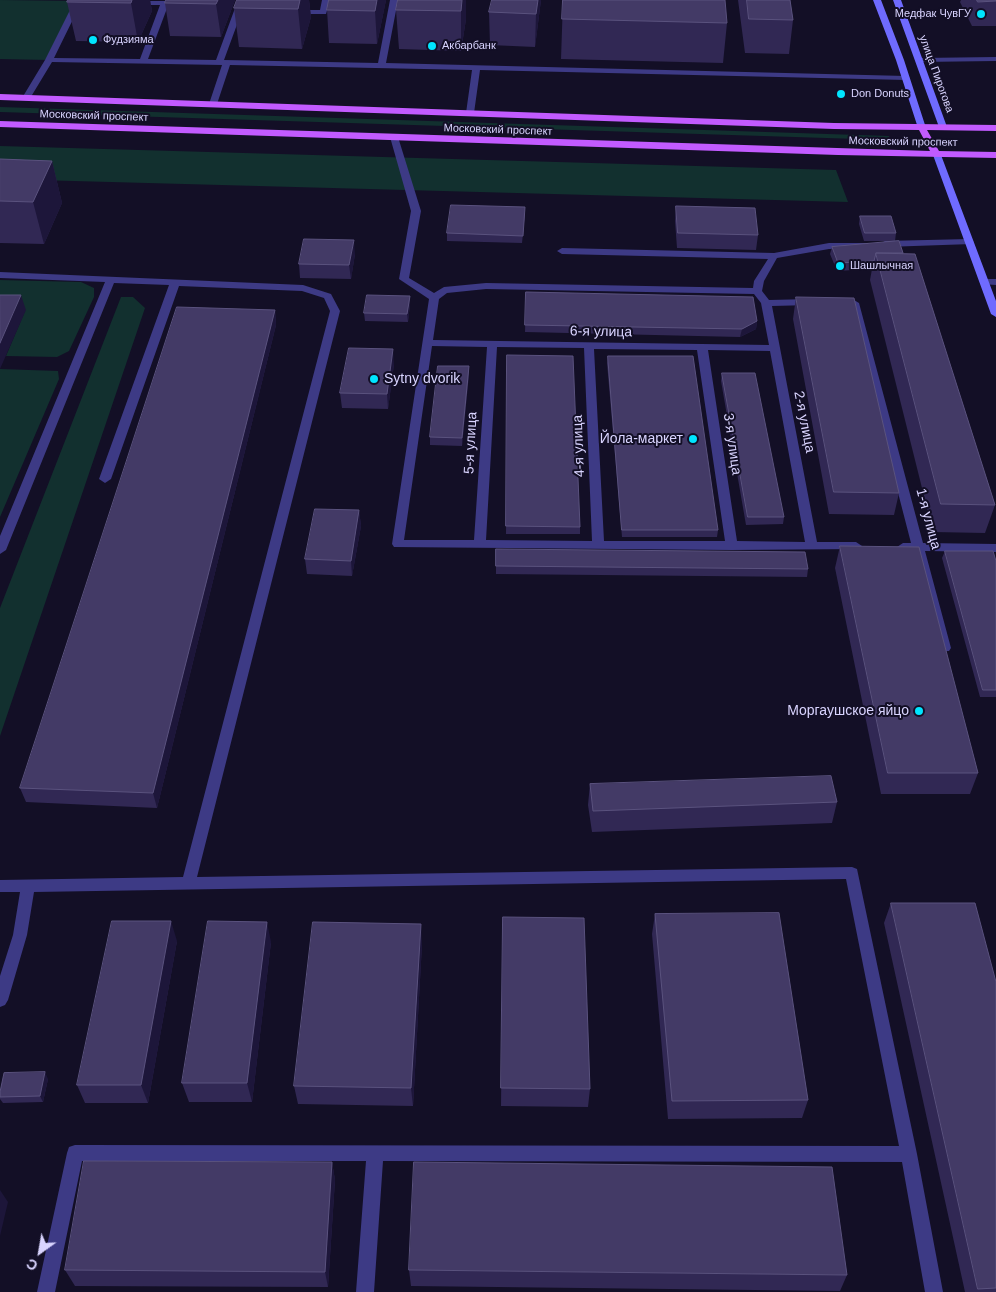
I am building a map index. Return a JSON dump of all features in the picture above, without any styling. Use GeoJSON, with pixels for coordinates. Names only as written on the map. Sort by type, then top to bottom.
{"type":"FeatureCollection","features":[{"type":"Feature","properties":{"kind":"main road"},"geometry":{"type":"LineString","coordinates":[[877,0],[900,60],[922,128],[937,155],[996,314]]}},
{"type":"Feature","properties":{"kind":"main road","name":"улица Пирогова"},"geometry":{"type":"LineString","coordinates":[[897,0],[943,128]]}},
{"type":"Feature","properties":{"kind":"main road"},"geometry":{"type":"LineString","coordinates":[[900,60],[920,60]]}},
{"type":"Feature","properties":{"kind":"main road","name":"Московский проспект"},"geometry":{"type":"LineString","coordinates":[[0,97],[834,126],[996,128]]}},
{"type":"Feature","properties":{"kind":"main road","name":"Московский проспект"},"geometry":{"type":"LineString","coordinates":[[0,124],[937,155],[996,155]]}},
{"type":"Feature","properties":{"kind":"main road"},"geometry":{"type":"LineString","coordinates":[[937,155],[943,128]]}},
{"type":"Feature","properties":{"kind":"lane"},"geometry":{"type":"LineString","coordinates":[[213,104],[242,0]]}},
{"type":"Feature","properties":{"kind":"lane"},"geometry":{"type":"LineString","coordinates":[[286,11],[323,12],[326,0]]}},
{"type":"Feature","properties":{"kind":"lane"},"geometry":{"type":"LineString","coordinates":[[381,66],[394,0]]}},
{"type":"Feature","properties":{"kind":"lane"},"geometry":{"type":"LineString","coordinates":[[26,98],[49,60],[78,1],[112,1]]}},
{"type":"Feature","properties":{"kind":"lane"},"geometry":{"type":"LineString","coordinates":[[127,2],[165,3],[143,61]]}},
{"type":"Feature","properties":{"kind":"lane"},"geometry":{"type":"LineString","coordinates":[[239,10],[248,10]]}},
{"type":"Feature","properties":{"kind":"lane"},"geometry":{"type":"LineString","coordinates":[[920,60],[996,59]]}},
{"type":"Feature","properties":{"kind":"lane"},"geometry":{"type":"LineString","coordinates":[[49,60],[906,78]]}},
{"type":"Feature","properties":{"kind":"lane"},"geometry":{"type":"LineString","coordinates":[[470,113],[476,69]]}},
{"type":"Feature","properties":{"kind":"lane"},"geometry":{"type":"LineString","coordinates":[[394,137],[399,157],[414,196],[416,211],[404,279],[434,298]]}},
{"type":"Feature","properties":{"kind":"lane"},"geometry":{"type":"LineString","coordinates":[[562,250],[774,256],[829,246],[970,242]]}},
{"type":"Feature","properties":{"kind":"lane"},"geometry":{"type":"LineString","coordinates":[[774,256],[759,281],[757,291],[766,303],[824,302]]}},
{"type":"Feature","properties":{"kind":"lane"},"geometry":{"type":"LineString","coordinates":[[0,274],[303,288],[328,296],[335,311],[188,884]]}},
{"type":"Feature","properties":{"kind":"lane"},"geometry":{"type":"LineString","coordinates":[[0,550],[111,279]]}},
{"type":"Feature","properties":{"kind":"lane"},"geometry":{"type":"LineString","coordinates":[[106,479],[175,282]]}},
{"type":"Feature","properties":{"kind":"lane"},"geometry":{"type":"LineString","coordinates":[[984,282],[996,282]]}},
{"type":"Feature","properties":{"kind":"lane"},"geometry":{"type":"LineString","coordinates":[[757,291],[486,286],[444,290],[434,298],[398,544],[871,546]]}},
{"type":"Feature","properties":{"kind":"lane","name":"1-я улица"},"geometry":{"type":"LineString","coordinates":[[849,301],[920,547],[948,660]]}},
{"type":"Feature","properties":{"kind":"lane","name":"2-я улица"},"geometry":{"type":"LineString","coordinates":[[766,303],[812,546]]}},
{"type":"Feature","properties":{"kind":"lane","name":"6-я улица"},"geometry":{"type":"LineString","coordinates":[[426,343],[775,348]]}},
{"type":"Feature","properties":{"kind":"lane","name":"5-я улица"},"geometry":{"type":"LineString","coordinates":[[480,544],[492,344]]}},
{"type":"Feature","properties":{"kind":"lane","name":"4-я улица"},"geometry":{"type":"LineString","coordinates":[[589,345],[598,545]]}},
{"type":"Feature","properties":{"kind":"lane","name":"3-я улица"},"geometry":{"type":"LineString","coordinates":[[702,347],[732,546]]}},
{"type":"Feature","properties":{"kind":"lane"},"geometry":{"type":"LineString","coordinates":[[891,547],[996,548]]}},
{"type":"Feature","properties":{"kind":"lane"},"geometry":{"type":"LineString","coordinates":[[0,886],[852,874],[910,1154],[934,1292]]}},
{"type":"Feature","properties":{"kind":"lane"},"geometry":{"type":"LineString","coordinates":[[0,1000],[20,935],[28,886]]}},
{"type":"Feature","properties":{"kind":"lane"},"geometry":{"type":"LineString","coordinates":[[46,1292],[75,1153],[910,1154]]}},
{"type":"Feature","properties":{"kind":"lane"},"geometry":{"type":"LineString","coordinates":[[365,1292],[376,1154]]}},
{"type":"Feature","properties":{"kind":"green space"},"geometry":{"type":"Polygon","coordinates":[[[0,0],[78,1],[49,60],[0,59],[0,0]]]}},
{"type":"Feature","properties":{"kind":"green space"},"geometry":{"type":"Polygon","coordinates":[[[0,107],[889,136],[890,140],[0,112],[0,107]]]}},
{"type":"Feature","properties":{"kind":"green space"},"geometry":{"type":"Polygon","coordinates":[[[0,146],[836,170],[848,202],[0,179],[0,146]]]}},
{"type":"Feature","properties":{"kind":"green space"},"geometry":{"type":"Polygon","coordinates":[[[0,280],[81,282],[94,288],[94,297],[69,351],[57,357],[6,356],[25,311],[0,309],[0,280]]]}},
{"type":"Feature","properties":{"kind":"green space"},"geometry":{"type":"Polygon","coordinates":[[[121,297],[133,297],[145,308],[0,736],[0,608],[121,297]]]}},
{"type":"Feature","properties":{"kind":"green space"},"geometry":{"type":"Polygon","coordinates":[[[0,369],[58,371],[59,379],[0,517],[0,369]]]}},
{"type":"Feature","properties":{"kind":"building"},"geometry":{"type":"Polygon","coordinates":[[[68,0],[132,0],[131,3],[67,2],[68,0]]]}},
{"type":"Feature","properties":{"kind":"building"},"geometry":{"type":"Polygon","coordinates":[[[166,0],[218,0],[216,4],[165,3],[166,0]]]}},
{"type":"Feature","properties":{"kind":"building"},"geometry":{"type":"Polygon","coordinates":[[[237,0],[300,0],[298,9],[234,8],[237,0]]]}},
{"type":"Feature","properties":{"kind":"building"},"geometry":{"type":"Polygon","coordinates":[[[329,0],[377,0],[375,11],[327,10],[329,0]]]}},
{"type":"Feature","properties":{"kind":"building"},"geometry":{"type":"Polygon","coordinates":[[[398,0],[462,0],[461,11],[396,10],[398,0]]]}},
{"type":"Feature","properties":{"kind":"building"},"geometry":{"type":"Polygon","coordinates":[[[492,0],[538,0],[536,14],[489,12],[492,0]]]}},
{"type":"Feature","properties":{"kind":"building"},"geometry":{"type":"Polygon","coordinates":[[[563,0],[725,0],[727,23],[562,19],[563,0]]]}},
{"type":"Feature","properties":{"kind":"building"},"geometry":{"type":"Polygon","coordinates":[[[747,0],[790,0],[793,20],[749,19],[747,0]]]}},
{"type":"Feature","properties":{"kind":"building"},"geometry":{"type":"Polygon","coordinates":[[[977,0],[996,0],[996,1],[978,2],[977,0]]]}},
{"type":"Feature","properties":{"kind":"building"},"geometry":{"type":"Polygon","coordinates":[[[0,159],[52,161],[33,202],[0,201],[0,159]]]}},
{"type":"Feature","properties":{"kind":"building"},"geometry":{"type":"Polygon","coordinates":[[[451,205],[525,207],[523,236],[447,233],[451,205]]]}},
{"type":"Feature","properties":{"kind":"building"},"geometry":{"type":"Polygon","coordinates":[[[676,206],[755,208],[758,235],[678,233],[676,206]]]}},
{"type":"Feature","properties":{"kind":"building"},"geometry":{"type":"Polygon","coordinates":[[[860,216],[891,216],[896,233],[865,233],[860,216]]]}},
{"type":"Feature","properties":{"kind":"building"},"geometry":{"type":"Polygon","coordinates":[[[304,239],[354,240],[349,265],[299,264],[304,239]]]}},
{"type":"Feature","properties":{"kind":"building"},"geometry":{"type":"Polygon","coordinates":[[[899,241],[903,253],[876,253],[874,261],[838,263],[832,247],[899,241]]]}},
{"type":"Feature","properties":{"kind":"building"},"geometry":{"type":"Polygon","coordinates":[[[876,253],[915,254],[995,505],[941,504],[876,253]]]}},
{"type":"Feature","properties":{"kind":"building"},"geometry":{"type":"Polygon","coordinates":[[[526,292],[753,297],[757,321],[742,329],[525,325],[526,292]]]}},
{"type":"Feature","properties":{"kind":"building"},"geometry":{"type":"Polygon","coordinates":[[[0,295],[21,295],[0,343],[0,295]]]}},
{"type":"Feature","properties":{"kind":"building"},"geometry":{"type":"Polygon","coordinates":[[[367,295],[410,296],[407,314],[364,313],[367,295]]]}},
{"type":"Feature","properties":{"kind":"building"},"geometry":{"type":"Polygon","coordinates":[[[796,297],[854,298],[899,493],[834,492],[796,297]]]}},
{"type":"Feature","properties":{"kind":"building"},"geometry":{"type":"Polygon","coordinates":[[[177,307],[275,310],[153,793],[20,788],[177,307]]]}},
{"type":"Feature","properties":{"kind":"building"},"geometry":{"type":"Polygon","coordinates":[[[349,348],[393,349],[387,394],[340,393],[349,348]]]}},
{"type":"Feature","properties":{"kind":"building"},"geometry":{"type":"Polygon","coordinates":[[[507,355],[573,356],[580,527],[506,526],[507,355]]]}},
{"type":"Feature","properties":{"kind":"building"},"geometry":{"type":"Polygon","coordinates":[[[608,356],[693,356],[718,530],[622,530],[608,356]]]}},
{"type":"Feature","properties":{"kind":"building"},"geometry":{"type":"Polygon","coordinates":[[[438,366],[469,366],[462,438],[430,437],[438,366]]]}},
{"type":"Feature","properties":{"kind":"building"},"geometry":{"type":"Polygon","coordinates":[[[722,373],[755,373],[784,517],[748,517],[722,373]]]}},
{"type":"Feature","properties":{"kind":"building"},"geometry":{"type":"Polygon","coordinates":[[[315,509],[359,510],[351,561],[305,559],[315,509]]]}},
{"type":"Feature","properties":{"kind":"building"},"geometry":{"type":"Polygon","coordinates":[[[840,546],[919,547],[978,773],[888,773],[840,546]]]}},
{"type":"Feature","properties":{"kind":"building"},"geometry":{"type":"Polygon","coordinates":[[[496,549],[805,552],[808,569],[496,566],[496,549]]]}},
{"type":"Feature","properties":{"kind":"building"},"geometry":{"type":"Polygon","coordinates":[[[945,551],[993,551],[996,561],[996,690],[983,690],[945,551]]]}},
{"type":"Feature","properties":{"kind":"building"},"geometry":{"type":"Polygon","coordinates":[[[831,776],[837,802],[593,811],[590,784],[831,776]]]}},
{"type":"Feature","properties":{"kind":"building"},"geometry":{"type":"Polygon","coordinates":[[[891,903],[975,903],[996,982],[996,1288],[978,1289],[891,903]]]}},
{"type":"Feature","properties":{"kind":"building"},"geometry":{"type":"Polygon","coordinates":[[[779,913],[808,1100],[672,1101],[655,914],[779,913]]]}},
{"type":"Feature","properties":{"kind":"building"},"geometry":{"type":"Polygon","coordinates":[[[503,917],[584,918],[590,1089],[501,1088],[503,917]]]}},
{"type":"Feature","properties":{"kind":"building"},"geometry":{"type":"Polygon","coordinates":[[[112,921],[171,921],[141,1085],[77,1085],[112,921]]]}},
{"type":"Feature","properties":{"kind":"building"},"geometry":{"type":"Polygon","coordinates":[[[208,921],[267,922],[247,1083],[182,1083],[208,921]]]}},
{"type":"Feature","properties":{"kind":"building"},"geometry":{"type":"Polygon","coordinates":[[[313,922],[421,924],[411,1088],[294,1086],[313,922]]]}},
{"type":"Feature","properties":{"kind":"building"},"geometry":{"type":"Polygon","coordinates":[[[45,1072],[40,1096],[0,1097],[4,1073],[45,1072]]]}},
{"type":"Feature","properties":{"kind":"building"},"geometry":{"type":"Polygon","coordinates":[[[84,1161],[332,1162],[325,1272],[65,1270],[84,1161]]]}},
{"type":"Feature","properties":{"kind":"building"},"geometry":{"type":"Polygon","coordinates":[[[414,1162],[832,1167],[847,1275],[409,1270],[414,1162]]]}},
{"type":"Feature","properties":{"kind":"place","name":"Медфак ЧувГУ"},"geometry":{"type":"Point","coordinates":[981,14]}},
{"type":"Feature","properties":{"kind":"place","name":"Фудзияма"},"geometry":{"type":"Point","coordinates":[93,40]}},
{"type":"Feature","properties":{"kind":"place","name":"Акбарбанк"},"geometry":{"type":"Point","coordinates":[432,46]}},
{"type":"Feature","properties":{"kind":"place","name":"Don Donuts"},"geometry":{"type":"Point","coordinates":[841,94]}},
{"type":"Feature","properties":{"kind":"place","name":"Шашлычная"},"geometry":{"type":"Point","coordinates":[840,266]}},
{"type":"Feature","properties":{"kind":"place","name":"Sytny dvorik"},"geometry":{"type":"Point","coordinates":[374,379]}},
{"type":"Feature","properties":{"kind":"place","name":"Йола-маркет"},"geometry":{"type":"Point","coordinates":[693,439]}},
{"type":"Feature","properties":{"kind":"place","name":"Моргаушское яйцо"},"geometry":{"type":"Point","coordinates":[919,711]}}]}
